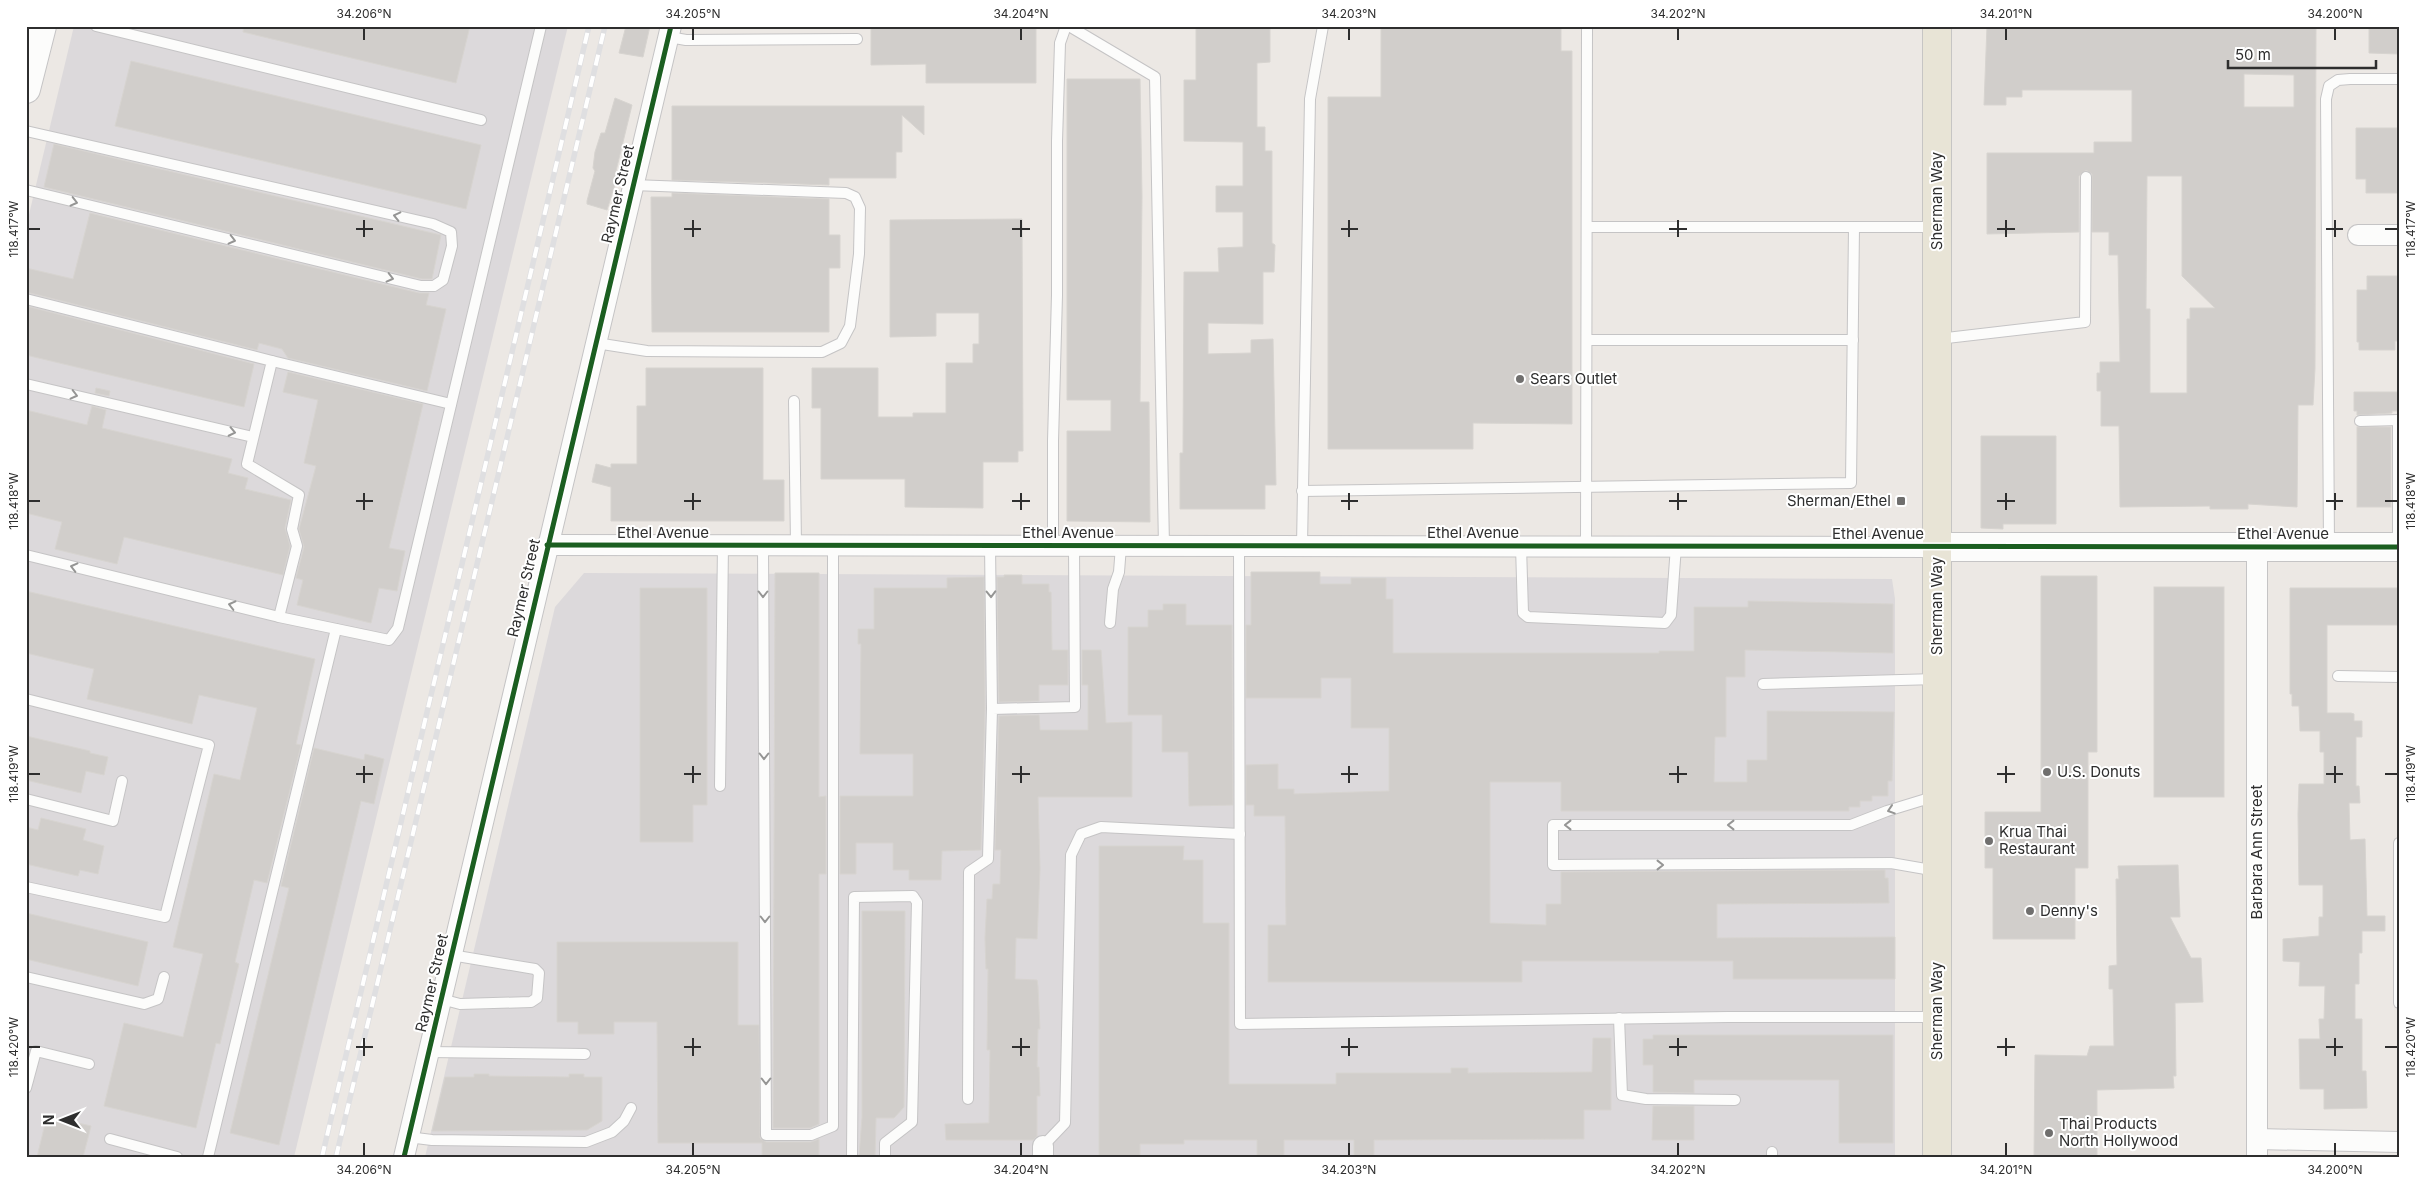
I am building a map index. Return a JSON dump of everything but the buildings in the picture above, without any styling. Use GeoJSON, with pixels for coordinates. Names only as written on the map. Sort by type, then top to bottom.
{"type":"FeatureCollection","features":[{"type":"Feature","properties":{"kind":"main road","name":"Sherman Way"},"geometry":{"type":"LineString","coordinates":[[1937,26],[1937,1157]]}},
{"type":"Feature","properties":{"kind":"street"},"geometry":{"type":"LineString","coordinates":[[27,81],[42,26]]}},
{"type":"Feature","properties":{"kind":"street","name":"Raymer Street"},"geometry":{"type":"LineString","coordinates":[[405,1157],[440,999],[670,31]]}},
{"type":"Feature","properties":{"kind":"street"},"geometry":{"type":"LineString","coordinates":[[2358,236],[2399,235]]}},
{"type":"Feature","properties":{"kind":"street","name":"Ethel Avenue"},"geometry":{"type":"LineString","coordinates":[[547,545],[2398,547]]}},
{"type":"Feature","properties":{"kind":"street","name":"Barbara Ann Street"},"geometry":{"type":"LineString","coordinates":[[2257,547],[2257,1148]]}},
{"type":"Feature","properties":{"kind":"street"},"geometry":{"type":"LineString","coordinates":[[2257,1148],[2399,1142]]}},
{"type":"Feature","properties":{"kind":"lane"},"geometry":{"type":"LineString","coordinates":[[96,26],[481,120]]}},
{"type":"Feature","properties":{"kind":"lane"},"geometry":{"type":"LineString","coordinates":[[26,555],[279,617],[389,640],[398,628],[541,26]]}},
{"type":"Feature","properties":{"kind":"lane"},"geometry":{"type":"LineString","coordinates":[[1053,546],[1053,441],[1057,296],[1056,141],[1060,43],[1067,26],[1155,78],[1164,546]]}},
{"type":"Feature","properties":{"kind":"lane"},"geometry":{"type":"LineString","coordinates":[[1302,546],[1310,99],[1323,26]]}},
{"type":"Feature","properties":{"kind":"lane"},"geometry":{"type":"LineString","coordinates":[[1586,546],[1588,26]]}},
{"type":"Feature","properties":{"kind":"lane"},"geometry":{"type":"LineString","coordinates":[[670,31],[686,40],[857,39]]}},
{"type":"Feature","properties":{"kind":"lane"},"geometry":{"type":"LineString","coordinates":[[2329,547],[2326,99],[2329,86],[2338,80],[2399,79]]}},
{"type":"Feature","properties":{"kind":"lane"},"geometry":{"type":"LineString","coordinates":[[26,131],[433,224],[451,232],[452,246],[443,280],[434,286],[421,286],[26,190]]}},
{"type":"Feature","properties":{"kind":"lane"},"geometry":{"type":"LineString","coordinates":[[1937,339],[2085,322],[2086,177]]}},
{"type":"Feature","properties":{"kind":"lane"},"geometry":{"type":"LineString","coordinates":[[596,343],[647,351],[822,352],[841,343],[850,326],[859,245],[860,208],[855,197],[846,193],[633,185]]}},
{"type":"Feature","properties":{"kind":"lane"},"geometry":{"type":"LineString","coordinates":[[1587,227],[1937,227]]}},
{"type":"Feature","properties":{"kind":"lane"},"geometry":{"type":"LineString","coordinates":[[1302,491],[1851,483],[1854,227]]}},
{"type":"Feature","properties":{"kind":"lane"},"geometry":{"type":"LineString","coordinates":[[26,298],[272,361],[451,404]]}},
{"type":"Feature","properties":{"kind":"lane"},"geometry":{"type":"LineString","coordinates":[[1586,340],[1852,340]]}},
{"type":"Feature","properties":{"kind":"lane"},"geometry":{"type":"LineString","coordinates":[[272,361],[248,464],[299,496],[292,529],[297,546],[279,617]]}},
{"type":"Feature","properties":{"kind":"lane"},"geometry":{"type":"LineString","coordinates":[[26,384],[253,437]]}},
{"type":"Feature","properties":{"kind":"lane"},"geometry":{"type":"LineString","coordinates":[[794,400],[796,545]]}},
{"type":"Feature","properties":{"kind":"lane"},"geometry":{"type":"LineString","coordinates":[[2360,421],[2398,420],[2398,547]]}},
{"type":"Feature","properties":{"kind":"lane"},"geometry":{"type":"LineString","coordinates":[[720,786],[723,545]]}},
{"type":"Feature","properties":{"kind":"lane"},"geometry":{"type":"LineString","coordinates":[[763,545],[766,1135],[811,1135],[833,1126],[833,545]]}},
{"type":"Feature","properties":{"kind":"lane"},"geometry":{"type":"LineString","coordinates":[[968,1099],[969,872],[988,859],[992,708],[990,545]]}},
{"type":"Feature","properties":{"kind":"lane"},"geometry":{"type":"LineString","coordinates":[[992,708],[1075,707],[1074,546]]}},
{"type":"Feature","properties":{"kind":"lane"},"geometry":{"type":"LineString","coordinates":[[1110,623],[1113,589],[1119,572],[1121,546]]}},
{"type":"Feature","properties":{"kind":"lane"},"geometry":{"type":"LineString","coordinates":[[1239,546],[1240,1024],[1619,1018],[1937,1017]]}},
{"type":"Feature","properties":{"kind":"lane"},"geometry":{"type":"LineString","coordinates":[[1521,546],[1523,613],[1528,617],[1665,623],[1671,615],[1676,546]]}},
{"type":"Feature","properties":{"kind":"lane"},"geometry":{"type":"LineString","coordinates":[[208,1157],[336,629]]}},
{"type":"Feature","properties":{"kind":"lane"},"geometry":{"type":"LineString","coordinates":[[2338,676],[2399,677]]}},
{"type":"Feature","properties":{"kind":"lane"},"geometry":{"type":"LineString","coordinates":[[1762,684],[1937,678]]}},
{"type":"Feature","properties":{"kind":"lane"},"geometry":{"type":"LineString","coordinates":[[26,699],[209,744],[165,917],[26,887]]}},
{"type":"Feature","properties":{"kind":"lane"},"geometry":{"type":"LineString","coordinates":[[26,799],[113,821],[122,781]]}},
{"type":"Feature","properties":{"kind":"lane"},"geometry":{"type":"LineString","coordinates":[[1937,796],[1887,811],[1851,825],[1553,825],[1553,865],[1891,863],[1937,871]]}},
{"type":"Feature","properties":{"kind":"lane"},"geometry":{"type":"LineString","coordinates":[[1043,1151],[1065,1123],[1071,855],[1080,834],[1100,827],[1240,834]]}},
{"type":"Feature","properties":{"kind":"lane"},"geometry":{"type":"LineString","coordinates":[[2399,843],[2399,1003]]}},
{"type":"Feature","properties":{"kind":"lane"},"geometry":{"type":"LineString","coordinates":[[852,1157],[854,897],[913,896],[917,902],[912,1122],[885,1143],[885,1157]]}},
{"type":"Feature","properties":{"kind":"lane"},"geometry":{"type":"LineString","coordinates":[[440,999],[460,1004],[530,1002],[537,998],[539,974],[535,969],[451,955]]}},
{"type":"Feature","properties":{"kind":"lane"},"geometry":{"type":"LineString","coordinates":[[26,977],[144,1004],[158,999],[164,977]]}},
{"type":"Feature","properties":{"kind":"lane"},"geometry":{"type":"LineString","coordinates":[[1619,1018],[1622,1095],[1634,1098],[1735,1100]]}},
{"type":"Feature","properties":{"kind":"lane"},"geometry":{"type":"LineString","coordinates":[[26,1088],[36,1052],[89,1064]]}},
{"type":"Feature","properties":{"kind":"lane"},"geometry":{"type":"LineString","coordinates":[[428,1052],[585,1054]]}},
{"type":"Feature","properties":{"kind":"lane"},"geometry":{"type":"LineString","coordinates":[[408,1137],[432,1140],[586,1142],[612,1132],[624,1120],[631,1108]]}},
{"type":"Feature","properties":{"kind":"lane"},"geometry":{"type":"LineString","coordinates":[[110,1139],[177,1157]]}},
{"type":"Feature","properties":{"kind":"shaded area"},"geometry":{"type":"Polygon","coordinates":[[[74,26],[568,26],[294,1157],[26,1157],[26,227],[74,26]]]}},
{"type":"Feature","properties":{"kind":"shaded area"},"geometry":{"type":"Polygon","coordinates":[[[584,573],[1892,579],[1895,599],[1895,1157],[425,1157],[555,607],[584,573]]]}},
{"type":"Feature","properties":{"kind":"railway"},"geometry":{"type":"LineString","coordinates":[[322,1157],[589,26]]}},
{"type":"Feature","properties":{"kind":"railway"},"geometry":{"type":"LineString","coordinates":[[336,1157],[605,26]]}},
{"type":"Feature","properties":{"kind":"cycle path"},"geometry":{"type":"LineString","coordinates":[[404,1157],[671,26]]}},
{"type":"Feature","properties":{"kind":"cycle path"},"geometry":{"type":"LineString","coordinates":[[547,545],[2399,547]]}},
{"type":"Feature","properties":{"kind":"place","name":"Sears Outlet"},"geometry":{"type":"Point","coordinates":[1520,379]}},
{"type":"Feature","properties":{"kind":"place","name":"Sherman/Ethel"},"geometry":{"type":"Point","coordinates":[1901,501]}},
{"type":"Feature","properties":{"kind":"place","name":"U.S. Donuts"},"geometry":{"type":"Point","coordinates":[2047,772]}},
{"type":"Feature","properties":{"kind":"place","name":"Krua Thai Restaurant"},"geometry":{"type":"Point","coordinates":[1989,841]}},
{"type":"Feature","properties":{"kind":"place","name":"Denny's"},"geometry":{"type":"Point","coordinates":[2030,911]}},
{"type":"Feature","properties":{"kind":"place","name":"Thai Products North Hollywood"},"geometry":{"type":"Point","coordinates":[2049,1133]}}]}
